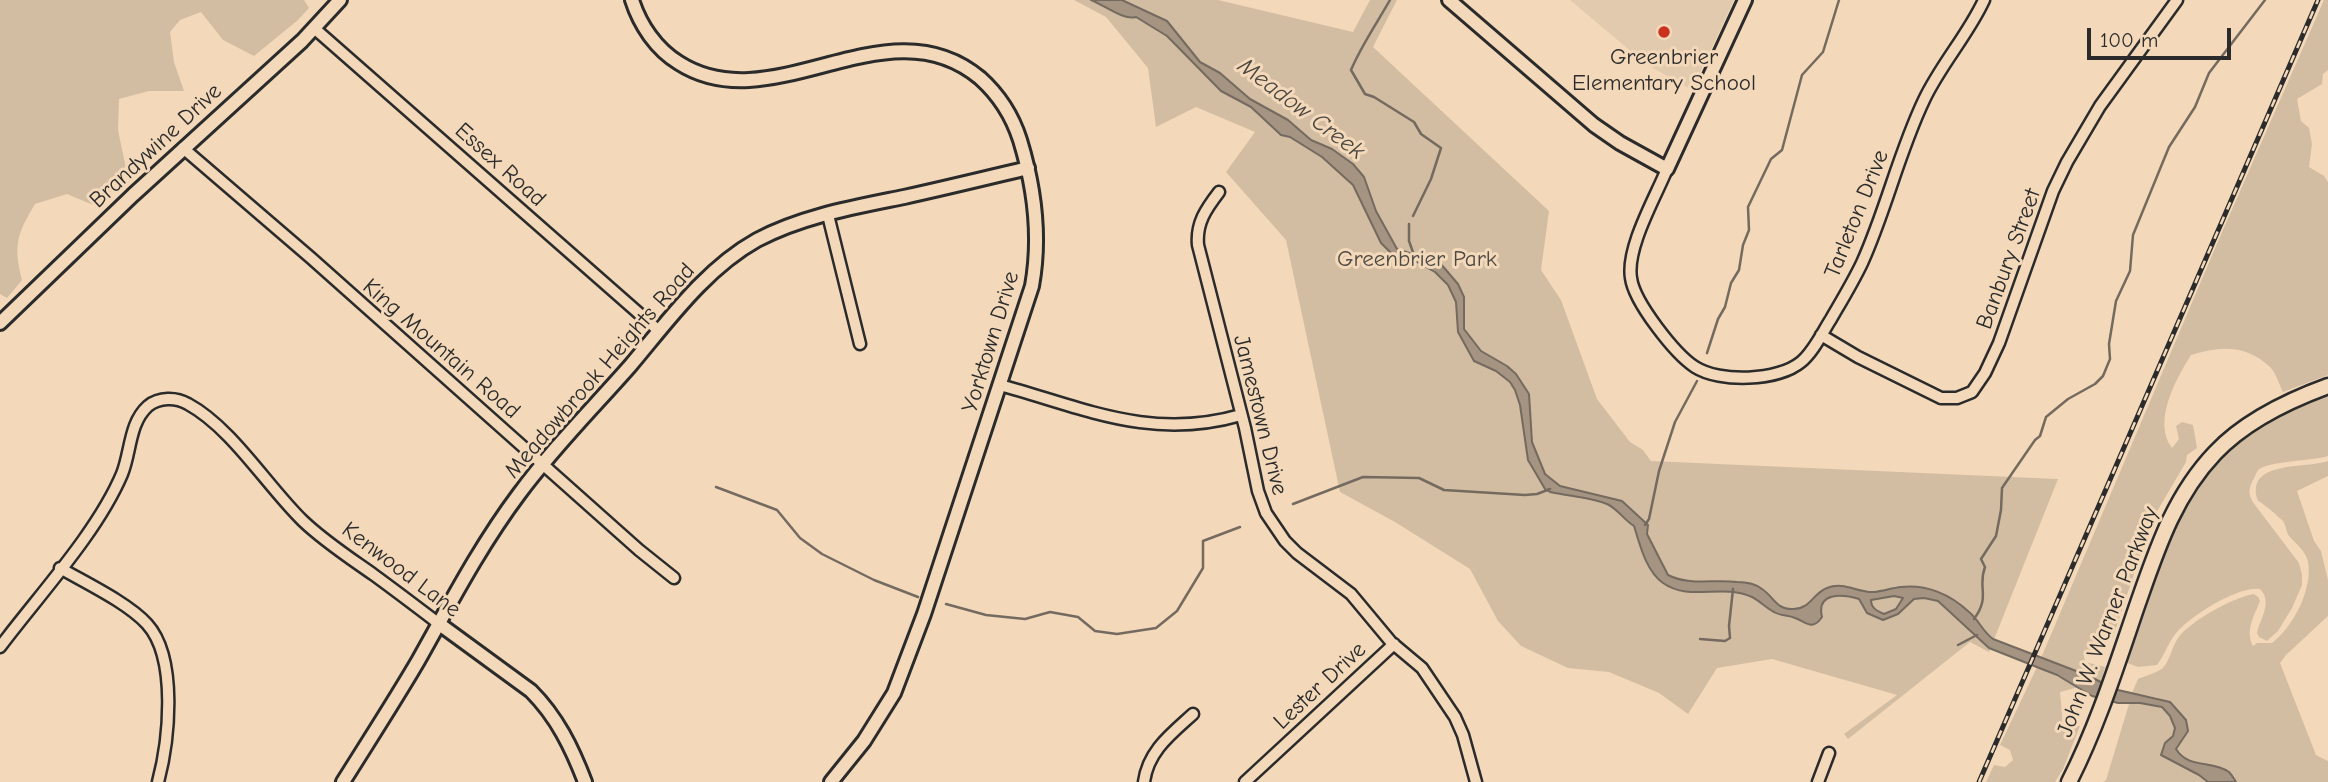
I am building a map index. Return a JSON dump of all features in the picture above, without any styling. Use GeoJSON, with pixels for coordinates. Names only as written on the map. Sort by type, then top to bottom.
{"type":"FeatureCollection","features":[{"type":"Feature","properties":{"kind":"main road","name":"John W. Warner Parkway"},"geometry":{"type":"LineString","coordinates":[[2069,782],[2105,701],[2170,516],[2205,464],[2230,439],[2265,414],[2328,386]]}},
{"type":"Feature","properties":{"kind":"street","name":"Brandywine Drive"},"geometry":{"type":"LineString","coordinates":[[0,323],[183,148],[267,74],[340,0]]}},
{"type":"Feature","properties":{"kind":"street","name":"Yorktown Drive"},"geometry":{"type":"LineString","coordinates":[[632,0],[642,23],[661,49],[686,68],[712,78],[740,80],[777,76],[879,51],[919,51],[945,57],[974,73],[1000,99],[1017,131],[1028,168],[1037,215],[1037,262],[1032,286],[921,622],[894,693],[864,741],[831,782]]}},
{"type":"Feature","properties":{"kind":"street"},"geometry":{"type":"LineString","coordinates":[[1450,0],[1594,125],[1667,169],[1745,0]]}},
{"type":"Feature","properties":{"kind":"street","name":"Tarleton Drive"},"geometry":{"type":"LineString","coordinates":[[1667,169],[1633,248],[1630,263],[1633,289],[1643,309],[1683,357],[1695,367],[1718,376],[1769,376],[1783,373],[1802,361],[1821,335],[1863,261],[1926,96],[1984,0]]}},
{"type":"Feature","properties":{"kind":"street","name":"Banbury Street"},"geometry":{"type":"LineString","coordinates":[[1821,335],[1941,398],[1958,398],[1972,392],[1985,373],[1999,343],[2053,191],[2067,162],[2100,106],[2177,0]]}},
{"type":"Feature","properties":{"kind":"street","name":"Essex Road"},"geometry":{"type":"LineString","coordinates":[[314,28],[659,331]]}},
{"type":"Feature","properties":{"kind":"street","name":"King Mountain Road"},"geometry":{"type":"LineString","coordinates":[[183,148],[674,578]]}},
{"type":"Feature","properties":{"kind":"street","name":"Meadowbrook Heights Road"},"geometry":{"type":"LineString","coordinates":[[343,782],[393,702],[474,561],[518,496],[542,464],[707,279],[741,250],[771,234],[828,215],[1028,168]]}},
{"type":"Feature","properties":{"kind":"street","name":"Jamestown Drive"},"geometry":{"type":"LineString","coordinates":[[1219,192],[1203,215],[1197,235],[1198,245],[1258,491],[1266,513],[1274,528],[1297,553],[1351,594],[1394,644]]}},
{"type":"Feature","properties":{"kind":"street"},"geometry":{"type":"LineString","coordinates":[[828,215],[859,344]]}},
{"type":"Feature","properties":{"kind":"street"},"geometry":{"type":"LineString","coordinates":[[1000,385],[1086,412],[1135,422],[1188,424],[1241,415]]}},
{"type":"Feature","properties":{"kind":"street","name":"Kenwood Lane"},"geometry":{"type":"LineString","coordinates":[[60,568],[83,540],[121,476],[132,433],[146,408],[158,401],[178,400],[192,407],[229,438],[276,492],[319,535],[531,691],[544,705],[568,743],[585,782]]}},
{"type":"Feature","properties":{"kind":"street"},"geometry":{"type":"LineString","coordinates":[[0,647],[60,568],[140,618],[155,635],[164,658],[166,742],[158,782]]}},
{"type":"Feature","properties":{"kind":"street","name":"Lester Drive"},"geometry":{"type":"LineString","coordinates":[[1245,782],[1394,644],[1422,668],[1455,717],[1476,782]]}},
{"type":"Feature","properties":{"kind":"street"},"geometry":{"type":"LineString","coordinates":[[1144,782],[1154,753],[1193,713]]}},
{"type":"Feature","properties":{"kind":"street"},"geometry":{"type":"LineString","coordinates":[[1818,782],[1829,753]]}},
{"type":"Feature","properties":{"kind":"shaded area"},"geometry":{"type":"Polygon","coordinates":[[[1091,0],[1122,0],[1167,21],[1200,62],[1220,73],[1250,99],[1288,120],[1311,140],[1332,149],[1353,164],[1364,177],[1376,211],[1397,249],[1440,263],[1458,284],[1464,297],[1464,329],[1481,351],[1516,374],[1529,394],[1532,442],[1545,474],[1560,486],[1622,501],[1648,525],[1647,534],[1668,575],[1693,581],[1750,584],[1762,589],[1782,607],[1792,609],[1803,607],[1822,590],[1833,586],[1874,592],[1910,586],[1946,595],[1972,615],[1993,639],[2118,690],[2170,702],[2186,720],[2188,731],[2176,749],[2194,762],[2222,768],[2229,772],[2236,782],[2208,782],[2161,755],[2175,728],[2162,707],[2118,703],[2092,696],[2057,675],[1989,648],[1938,601],[1914,599],[1898,614],[1883,620],[1867,613],[1859,599],[1832,597],[1823,603],[1822,617],[1812,625],[1776,613],[1741,593],[1684,591],[1663,583],[1648,565],[1634,526],[1614,509],[1607,504],[1545,489],[1528,460],[1520,405],[1510,382],[1496,371],[1474,361],[1458,332],[1456,302],[1448,285],[1435,272],[1417,262],[1397,259],[1381,243],[1353,185],[1322,157],[1290,137],[1281,135],[1251,107],[1221,91],[1167,36],[1136,17],[1120,15],[1091,0]],[[1894,596],[1871,600],[1871,603],[1884,614],[1896,609],[1903,598],[1894,596]]]}},
{"type":"Feature","properties":{"kind":"shaded area","name":"Greenbrier Elementary School"},"geometry":{"type":"Polygon","coordinates":[[[1570,0],[1734,0],[1692,90],[1646,64],[1570,0]]]}},
{"type":"Feature","properties":{"kind":"green space"},"geometry":{"type":"Polygon","coordinates":[[[0,0],[304,0],[309,8],[254,56],[223,40],[201,12],[180,20],[170,32],[174,62],[184,91],[149,91],[119,99],[118,130],[127,173],[98,207],[67,194],[35,204],[18,240],[22,280],[7,298],[0,294],[0,0]]]}},
{"type":"Feature","properties":{"kind":"green space","name":"Greenbrier Park"},"geometry":{"type":"Polygon","coordinates":[[[1074,0],[1218,0],[1353,32],[1370,0],[1397,0],[1373,47],[1549,211],[1541,270],[1561,300],[1597,399],[1630,442],[1643,450],[1651,461],[2058,479],[1989,652],[1970,642],[1848,739],[1844,734],[1897,695],[1772,659],[1717,668],[1688,714],[1659,693],[1609,672],[1568,668],[1521,646],[1498,621],[1470,569],[1395,522],[1340,492],[1286,240],[1226,172],[1255,132],[1196,107],[1156,127],[1148,68],[1106,17],[1074,0]]]}},
{"type":"Feature","properties":{"kind":"green space"},"geometry":{"type":"Polygon","coordinates":[[[2324,0],[2328,0],[2328,70],[2323,74],[2322,84],[2297,99],[2301,121],[2309,128],[2312,144],[2309,167],[2324,176],[2328,182],[2328,375],[2283,392],[2272,369],[2252,354],[2222,349],[2191,355],[2168,401],[2164,426],[2166,438],[2172,448],[2179,439],[2176,426],[2182,422],[2193,425],[2197,448],[2187,455],[2186,462],[2152,520],[2113,637],[2084,656],[2085,662],[2105,667],[2101,683],[2041,658],[2324,0]]]}},
{"type":"Feature","properties":{"kind":"green space"},"geometry":{"type":"Polygon","coordinates":[[[2328,396],[2328,456],[2263,467],[2257,471],[2251,484],[2250,495],[2255,505],[2299,563],[2302,575],[2302,585],[2278,631],[2267,641],[2259,637],[2257,633],[2266,605],[2265,599],[2260,589],[2251,589],[2216,603],[2184,625],[2174,636],[2157,665],[2138,667],[2125,662],[2166,545],[2200,479],[2227,451],[2258,428],[2292,410],[2328,396]]]}},
{"type":"Feature","properties":{"kind":"green space"},"geometry":{"type":"Polygon","coordinates":[[[2328,461],[2328,476],[2297,491],[2314,541],[2321,551],[2328,580],[2328,616],[2280,663],[2316,755],[2328,761],[2328,782],[2236,782],[2220,770],[2188,760],[2181,755],[2175,749],[2188,731],[2158,698],[2132,693],[2138,679],[2163,668],[2184,631],[2202,617],[2245,596],[2254,594],[2260,601],[2250,629],[2253,646],[2257,643],[2272,643],[2280,636],[2300,607],[2309,573],[2308,562],[2303,551],[2288,534],[2283,521],[2258,501],[2256,488],[2260,479],[2268,472],[2328,461]]]}},
{"type":"Feature","properties":{"kind":"green space"},"geometry":{"type":"Polygon","coordinates":[[[2037,667],[2079,687],[2060,692],[2063,725],[2080,726],[2063,769],[2055,782],[1986,782],[1994,765],[2005,767],[2013,760],[2010,750],[2000,745],[2037,667]]]}},
{"type":"Feature","properties":{"kind":"green space"},"geometry":{"type":"Polygon","coordinates":[[[2129,704],[2162,707],[2172,720],[2175,729],[2173,737],[2165,746],[2162,755],[2208,782],[2103,782],[2106,780],[2129,704]]]}},
{"type":"Feature","properties":{"kind":"waterway"},"geometry":{"type":"LineString","coordinates":[[1390,0],[1351,70],[1365,94],[1414,122],[1421,134],[1441,148],[1431,179],[1413,216]]}},
{"type":"Feature","properties":{"kind":"waterway"},"geometry":{"type":"LineString","coordinates":[[1707,353],[1718,319],[1725,307],[1731,283],[1739,270],[1743,245],[1749,230],[1748,207],[1771,159],[1782,150],[1802,75],[1823,52],[1839,0]]}},
{"type":"Feature","properties":{"kind":"waterway"},"geometry":{"type":"LineString","coordinates":[[1974,619],[1983,598],[1985,567],[1981,559],[1996,536],[2002,488],[2040,436],[2046,417],[2103,376],[2110,359],[2109,344],[2116,301],[2130,271],[2133,235],[2169,147],[2195,107],[2209,73],[2265,0]]}},
{"type":"Feature","properties":{"kind":"waterway"},"geometry":{"type":"LineString","coordinates":[[1409,224],[1409,241],[1414,255]]}},
{"type":"Feature","properties":{"kind":"waterway"},"geometry":{"type":"LineString","coordinates":[[1645,525],[1649,519],[1659,471],[1675,422],[1697,381]]}},
{"type":"Feature","properties":{"kind":"waterway"},"geometry":{"type":"LineString","coordinates":[[1293,504],[1363,477],[1419,478],[1444,490],[1525,495],[1550,489]]}},
{"type":"Feature","properties":{"kind":"waterway"},"geometry":{"type":"LineString","coordinates":[[716,487],[777,510],[800,538],[822,554],[874,580],[918,597]]}},
{"type":"Feature","properties":{"kind":"waterway"},"geometry":{"type":"LineString","coordinates":[[946,604],[986,615],[1025,619],[1050,612],[1078,617],[1095,631],[1117,634],[1156,628],[1177,611],[1203,568],[1203,541],[1240,527]]}},
{"type":"Feature","properties":{"kind":"waterway"},"geometry":{"type":"LineString","coordinates":[[1700,639],[1725,641],[1730,638],[1733,589]]}},
{"type":"Feature","properties":{"kind":"waterway"},"geometry":{"type":"LineString","coordinates":[[1958,645],[1977,635]]}},
{"type":"Feature","properties":{"kind":"railway"},"geometry":{"type":"LineString","coordinates":[[1979,782],[2318,0]]}},
{"type":"Feature","properties":{"kind":"place","name":"Greenbrier Elementary School"},"geometry":{"type":"Point","coordinates":[1664,32]}},
{"type":"Feature","properties":{"kind":"water label","name":"Meadow Creek"},"geometry":{"type":"Point","coordinates":[1301,109]}}]}
